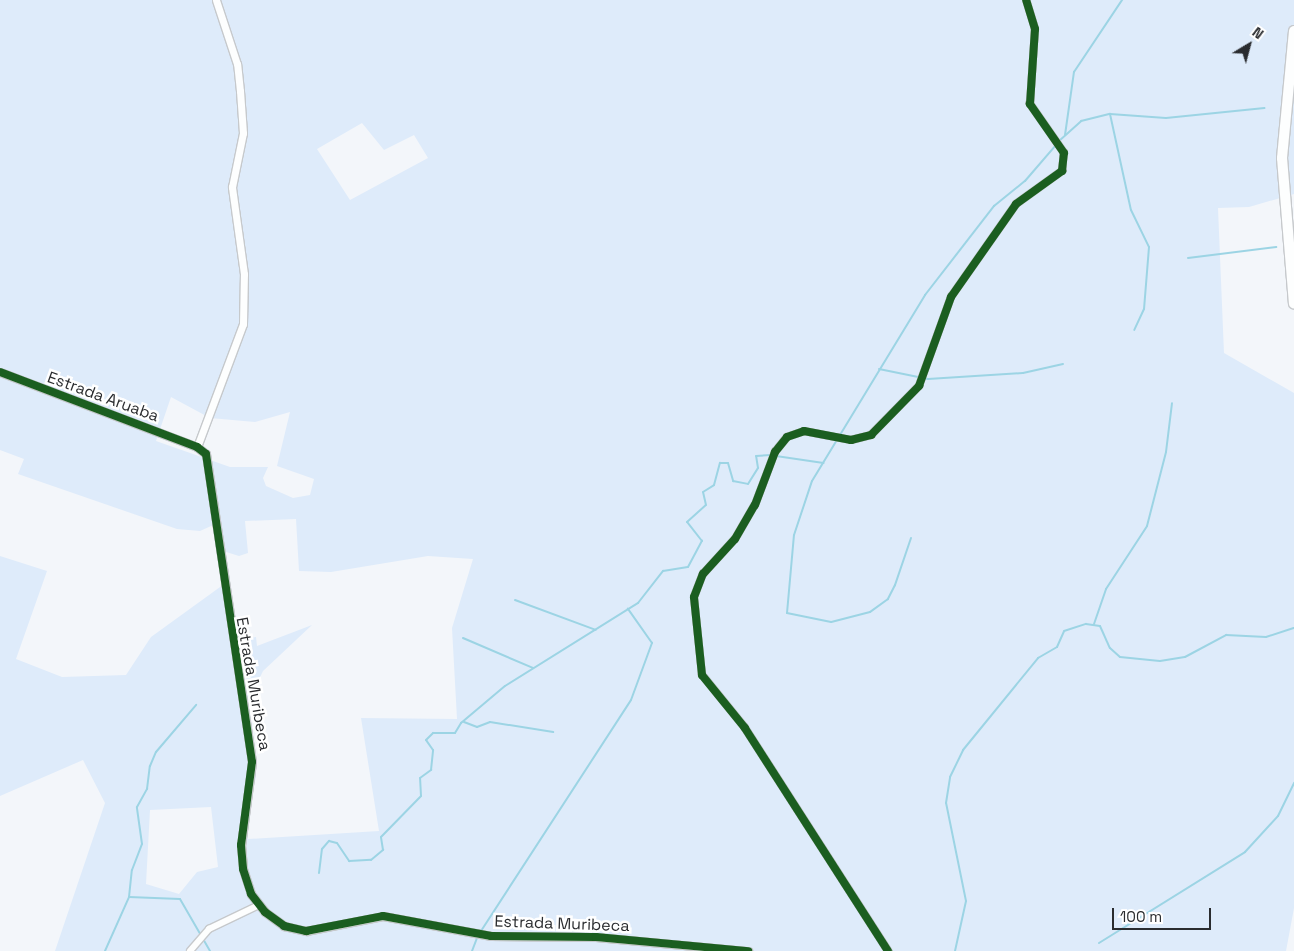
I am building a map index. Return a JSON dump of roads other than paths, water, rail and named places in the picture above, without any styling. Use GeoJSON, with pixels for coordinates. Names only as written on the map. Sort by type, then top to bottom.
{"type":"FeatureCollection","features":[{"type":"Feature","properties":{"kind":"highway"},"geometry":{"type":"LineString","coordinates":[[1294,31],[1282,158],[1294,304]]}},
{"type":"Feature","properties":{"kind":"street"},"geometry":{"type":"LineString","coordinates":[[197,447],[243,324],[244,274],[232,187],[242,132],[240,90],[237,64],[216,0]]}},
{"type":"Feature","properties":{"kind":"street"},"geometry":{"type":"LineString","coordinates":[[888,951],[746,728],[702,675],[694,597],[703,574],[735,539],[750,513],[774,452],[786,437],[804,431],[850,440],[871,435],[919,386],[951,297],[1016,204],[1062,171],[1064,153],[1030,104],[1035,29],[1026,0]]}},
{"type":"Feature","properties":{"kind":"street","name":"Estrada Aruaba"},"geometry":{"type":"LineString","coordinates":[[0,372],[197,447]]}},
{"type":"Feature","properties":{"kind":"street","name":"Estrada Muribeca"},"geometry":{"type":"LineString","coordinates":[[197,447],[211,467],[227,612],[252,762],[241,845],[248,886],[259,904],[284,926],[306,931],[383,916],[491,936],[596,937],[748,951]]}},
{"type":"Feature","properties":{"kind":"street"},"geometry":{"type":"LineString","coordinates":[[190,951],[209,929],[259,904]]}},
{"type":"Feature","properties":{"kind":"waterway"},"geometry":{"type":"LineString","coordinates":[[1065,135],[1074,72],[1122,0]]}},
{"type":"Feature","properties":{"kind":"waterway"},"geometry":{"type":"LineString","coordinates":[[1059,141],[1081,121],[1110,114],[1166,118],[1264,108]]}},
{"type":"Feature","properties":{"kind":"waterway"},"geometry":{"type":"LineString","coordinates":[[1110,114],[1131,210],[1149,247],[1144,309],[1134,330]]}},
{"type":"Feature","properties":{"kind":"waterway"},"geometry":{"type":"LineString","coordinates":[[911,538],[895,585],[888,599],[870,612],[831,622],[787,613],[794,535],[812,481],[925,295],[994,206],[1025,181],[1056,145]]}},
{"type":"Feature","properties":{"kind":"waterway"},"geometry":{"type":"LineString","coordinates":[[1188,258],[1276,247]]}},
{"type":"Feature","properties":{"kind":"waterway"},"geometry":{"type":"LineString","coordinates":[[879,369],[928,379],[1023,373],[1063,364]]}},
{"type":"Feature","properties":{"kind":"waterway"},"geometry":{"type":"LineString","coordinates":[[1094,624],[1106,589],[1147,526],[1166,452],[1172,403]]}},
{"type":"Feature","properties":{"kind":"waterway"},"geometry":{"type":"LineString","coordinates":[[319,873],[322,849],[329,841],[337,843],[349,861],[371,860],[383,850],[381,837],[421,796],[420,778],[431,770],[433,750],[426,740],[433,733],[455,733],[461,723],[505,686],[638,603],[663,571],[688,567],[702,541],[687,522],[706,505],[703,492],[714,485],[720,463],[728,463],[733,481],[748,484],[758,468],[756,456],[771,455]]}},
{"type":"Feature","properties":{"kind":"waterway"},"geometry":{"type":"LineString","coordinates":[[776,456],[823,463]]}},
{"type":"Feature","properties":{"kind":"waterway"},"geometry":{"type":"LineString","coordinates":[[515,600],[596,630]]}},
{"type":"Feature","properties":{"kind":"waterway"},"geometry":{"type":"LineString","coordinates":[[481,931],[631,700],[652,643],[628,609]]}},
{"type":"Feature","properties":{"kind":"waterway"},"geometry":{"type":"LineString","coordinates":[[955,951],[966,901],[946,803],[950,777],[963,750],[1038,658],[1057,647],[1064,631],[1086,624],[1100,626],[1110,648],[1120,657],[1160,661],[1185,657],[1226,635],[1266,637],[1294,628]]}},
{"type":"Feature","properties":{"kind":"waterway"},"geometry":{"type":"LineString","coordinates":[[463,638],[533,668]]}},
{"type":"Feature","properties":{"kind":"waterway"},"geometry":{"type":"LineString","coordinates":[[105,951],[129,897],[132,870],[142,844],[137,807],[147,789],[150,766],[156,752],[196,705]]}},
{"type":"Feature","properties":{"kind":"waterway"},"geometry":{"type":"LineString","coordinates":[[464,722],[477,727],[490,722],[553,732]]}},
{"type":"Feature","properties":{"kind":"waterway"},"geometry":{"type":"LineString","coordinates":[[1099,943],[1245,852],[1278,816],[1294,783]]}},
{"type":"Feature","properties":{"kind":"waterway"},"geometry":{"type":"LineString","coordinates":[[129,897],[180,899],[210,951]]}},
{"type":"Feature","properties":{"kind":"waterway"},"geometry":{"type":"LineString","coordinates":[[472,951],[478,935]]}}]}
